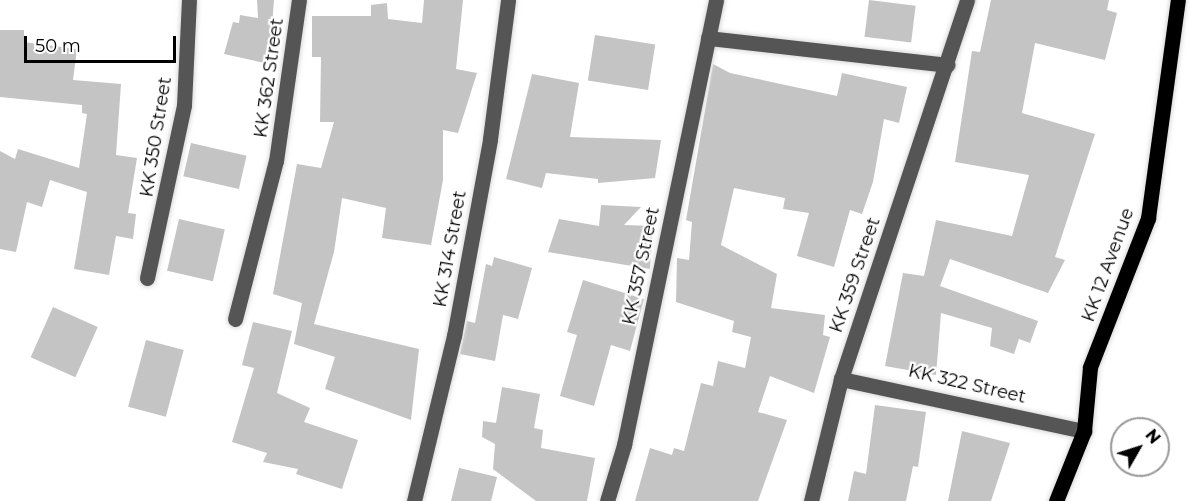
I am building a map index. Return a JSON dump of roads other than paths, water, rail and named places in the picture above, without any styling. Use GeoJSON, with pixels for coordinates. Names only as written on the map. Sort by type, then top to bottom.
{"type":"FeatureCollection","features":[{"type":"Feature","properties":{"kind":"main road","name":"KK 12 Avenue"},"geometry":{"type":"LineString","coordinates":[[1056,501],[1084,431],[1090,367],[1148,218],[1178,0]]}},
{"type":"Feature","properties":{"kind":"street","name":"KK 350 Street"},"geometry":{"type":"LineString","coordinates":[[147,278],[184,105],[189,0]]}},
{"type":"Feature","properties":{"kind":"street","name":"KK 362 Street"},"geometry":{"type":"LineString","coordinates":[[235,319],[276,161],[299,0]]}},
{"type":"Feature","properties":{"kind":"street","name":"KK 314 Street"},"geometry":{"type":"LineString","coordinates":[[414,501],[454,336],[490,139],[508,0]]}},
{"type":"Feature","properties":{"kind":"street","name":"KK 357 Street"},"geometry":{"type":"LineString","coordinates":[[607,501],[624,445],[716,0]]}},
{"type":"Feature","properties":{"kind":"street","name":"KK 359 Street"},"geometry":{"type":"LineString","coordinates":[[811,501],[841,379],[967,0]]}},
{"type":"Feature","properties":{"kind":"street"},"geometry":{"type":"LineString","coordinates":[[708,38],[947,64]]}},
{"type":"Feature","properties":{"kind":"street","name":"KK 322 Street"},"geometry":{"type":"LineString","coordinates":[[841,379],[1084,431]]}}]}
